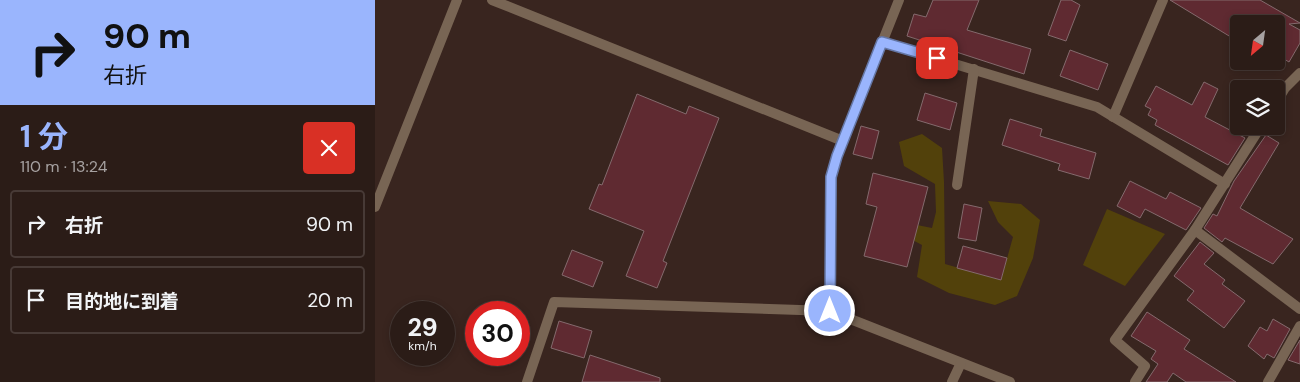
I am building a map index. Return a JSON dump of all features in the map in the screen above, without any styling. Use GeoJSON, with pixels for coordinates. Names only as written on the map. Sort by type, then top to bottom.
{"type":"FeatureCollection","features":[{"type":"Feature","properties":{"kind":"street"},"geometry":{"type":"LineString","coordinates":[[375,207],[457,0]]}},
{"type":"Feature","properties":{"kind":"street"},"geometry":{"type":"LineString","coordinates":[[491,0],[843,141]]}},
{"type":"Feature","properties":{"kind":"street"},"geometry":{"type":"LineString","coordinates":[[830,311],[831,177],[843,141],[899,0]]}},
{"type":"Feature","properties":{"kind":"street"},"geometry":{"type":"LineString","coordinates":[[1113,117],[1163,0]]}},
{"type":"Feature","properties":{"kind":"street"},"geometry":{"type":"LineString","coordinates":[[882,42],[1097,107],[1225,184]]}},
{"type":"Feature","properties":{"kind":"street"},"geometry":{"type":"LineString","coordinates":[[957,185],[974,69]]}},
{"type":"Feature","properties":{"kind":"street"},"geometry":{"type":"LineString","coordinates":[[1285,88],[1300,73]]}},
{"type":"Feature","properties":{"kind":"street"},"geometry":{"type":"LineString","coordinates":[[1135,382],[1145,366],[1115,340],[1195,230],[1255,135]]}},
{"type":"Feature","properties":{"kind":"street"},"geometry":{"type":"LineString","coordinates":[[1195,230],[1300,309]]}},
{"type":"Feature","properties":{"kind":"street"},"geometry":{"type":"LineString","coordinates":[[527,382],[554,302],[830,311],[1010,382]]}},
{"type":"Feature","properties":{"kind":"street"},"geometry":{"type":"LineString","coordinates":[[1268,382],[1300,326]]}},
{"type":"Feature","properties":{"kind":"street"},"geometry":{"type":"LineString","coordinates":[[953,382],[961,363]]}},
{"type":"Feature","properties":{"kind":"shaded area"},"geometry":{"type":"Polygon","coordinates":[[[922,134],[942,148],[945,264],[1001,280],[1013,237],[998,222],[988,201],[1021,204],[1040,220],[1033,258],[1017,296],[995,305],[949,293],[917,277],[922,245],[888,227],[887,219],[932,228],[936,212],[935,184],[904,166],[899,142],[922,134]]]}},
{"type":"Feature","properties":{"kind":"shaded area"},"geometry":{"type":"Polygon","coordinates":[[[1107,209],[1165,234],[1125,286],[1083,265],[1107,209]]]}},
{"type":"Feature","properties":{"kind":"building"},"geometry":{"type":"Polygon","coordinates":[[[933,0],[979,0],[967,30],[1031,49],[1024,74],[907,36],[914,14],[926,17],[933,0]]]}},
{"type":"Feature","properties":{"kind":"building"},"geometry":{"type":"Polygon","coordinates":[[[1061,0],[1071,0],[1080,5],[1066,41],[1048,35],[1061,0]]]}},
{"type":"Feature","properties":{"kind":"building"},"geometry":{"type":"Polygon","coordinates":[[[1170,0],[1260,0],[1300,23],[1289,24],[1300,30],[1300,43],[1289,62],[1285,60],[1285,15],[1230,15],[1230,37],[1170,0]]]}},
{"type":"Feature","properties":{"kind":"building"},"geometry":{"type":"Polygon","coordinates":[[[1070,50],[1108,64],[1098,90],[1060,76],[1070,50]]]}},
{"type":"Feature","properties":{"kind":"building"},"geometry":{"type":"Polygon","coordinates":[[[1204,82],[1218,89],[1205,117],[1230,130],[1230,135],[1239,135],[1245,138],[1228,165],[1155,125],[1157,120],[1148,115],[1151,109],[1145,106],[1156,86],[1192,105],[1204,82]]]}},
{"type":"Feature","properties":{"kind":"building"},"geometry":{"type":"Polygon","coordinates":[[[925,93],[957,103],[950,130],[917,120],[925,93]]]}},
{"type":"Feature","properties":{"kind":"building"},"geometry":{"type":"Polygon","coordinates":[[[637,94],[686,114],[689,106],[719,118],[663,261],[667,263],[657,288],[626,276],[644,231],[589,209],[599,184],[602,185],[637,94]]]}},
{"type":"Feature","properties":{"kind":"building"},"geometry":{"type":"Polygon","coordinates":[[[1010,119],[1042,129],[1040,136],[1096,153],[1089,179],[1058,170],[1060,164],[1002,145],[1010,119]]]}},
{"type":"Feature","properties":{"kind":"building"},"geometry":{"type":"Polygon","coordinates":[[[861,126],[879,131],[872,159],[853,154],[861,126]]]}},
{"type":"Feature","properties":{"kind":"building"},"geometry":{"type":"Polygon","coordinates":[[[1266,135],[1279,143],[1240,208],[1293,239],[1273,264],[1225,238],[1222,242],[1204,228],[1213,214],[1217,216],[1234,181],[1266,135]]]}},
{"type":"Feature","properties":{"kind":"building"},"geometry":{"type":"Polygon","coordinates":[[[873,173],[928,187],[907,267],[864,256],[877,207],[866,204],[873,173]]]}},
{"type":"Feature","properties":{"kind":"building"},"geometry":{"type":"Polygon","coordinates":[[[1130,181],[1166,199],[1170,192],[1201,208],[1186,230],[1145,209],[1140,218],[1117,206],[1130,181]]]}},
{"type":"Feature","properties":{"kind":"building"},"geometry":{"type":"Polygon","coordinates":[[[964,204],[982,208],[976,241],[958,238],[964,204]]]}},
{"type":"Feature","properties":{"kind":"building"},"geometry":{"type":"Polygon","coordinates":[[[1200,242],[1214,253],[1204,264],[1225,280],[1222,284],[1245,301],[1224,328],[1187,300],[1194,291],[1174,276],[1200,242]]]}},
{"type":"Feature","properties":{"kind":"building"},"geometry":{"type":"Polygon","coordinates":[[[963,246],[1007,258],[1001,280],[957,268],[963,246]]]}},
{"type":"Feature","properties":{"kind":"building"},"geometry":{"type":"Polygon","coordinates":[[[572,250],[603,262],[593,287],[562,275],[572,250]]]}},
{"type":"Feature","properties":{"kind":"building"},"geometry":{"type":"Polygon","coordinates":[[[1147,312],[1190,340],[1184,349],[1236,382],[1186,382],[1173,373],[1167,382],[1146,382],[1158,364],[1151,359],[1156,351],[1131,336],[1147,312]]]}},
{"type":"Feature","properties":{"kind":"building"},"geometry":{"type":"Polygon","coordinates":[[[1273,319],[1290,329],[1274,358],[1267,354],[1264,359],[1248,346],[1260,327],[1267,331],[1273,319]]]}},
{"type":"Feature","properties":{"kind":"building"},"geometry":{"type":"Polygon","coordinates":[[[559,321],[592,331],[584,358],[551,348],[559,321]]]}},
{"type":"Feature","properties":{"kind":"building"},"geometry":{"type":"Polygon","coordinates":[[[1300,340],[1300,364],[1288,360],[1300,340]]]}},
{"type":"Feature","properties":{"kind":"building"},"geometry":{"type":"Polygon","coordinates":[[[590,355],[660,378],[660,382],[582,382],[590,355]]]}},
{"type":"Feature","properties":{"kind":"route"},"geometry":{"type":"LineString","coordinates":[[830,311],[831,177],[837,156],[882,42],[937,58]]}}]}
